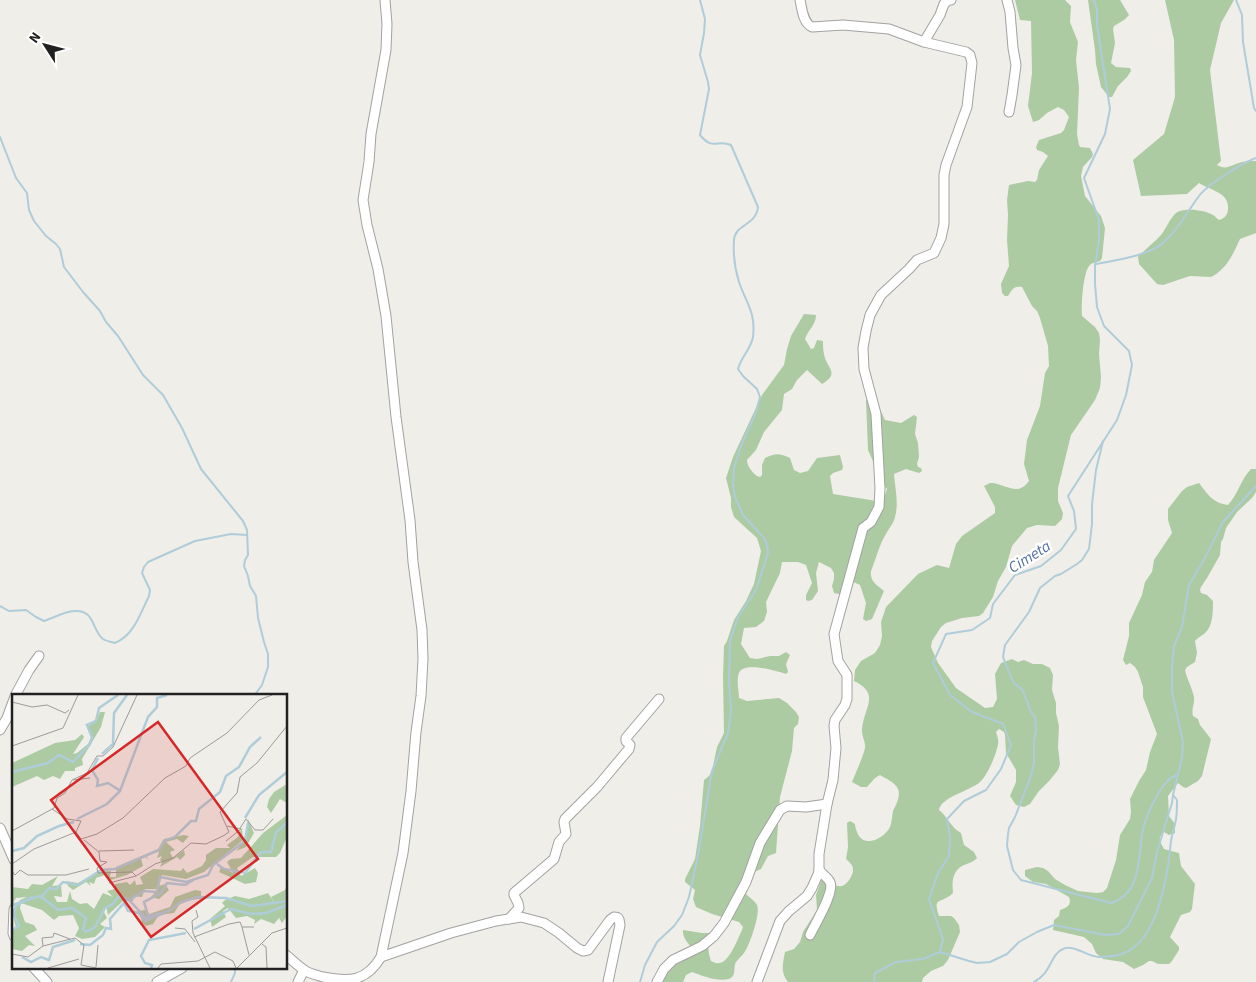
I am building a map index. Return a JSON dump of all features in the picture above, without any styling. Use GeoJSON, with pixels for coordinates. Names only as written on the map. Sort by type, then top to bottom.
{"type":"FeatureCollection","features":[{"type":"Feature","properties":{"kind":"street"},"geometry":{"type":"LineString","coordinates":[[288,956],[304,970],[312,974],[333,979],[351,980],[366,975],[381,957],[403,853],[421,696],[422,630],[413,562],[410,520],[396,417],[386,316],[363,200],[371,134],[386,50],[387,24],[385,0]]}},
{"type":"Feature","properties":{"kind":"street"},"geometry":{"type":"LineString","coordinates":[[757,982],[780,921],[807,896],[819,870],[819,854],[833,780],[836,748],[835,720],[847,699],[847,675],[838,661],[834,634],[863,528],[871,522],[879,507],[880,488],[876,414],[864,369],[863,348],[866,331],[870,315],[881,295],[917,260],[934,253],[939,245],[944,224],[944,175],[967,108],[972,63],[970,55],[966,52],[924,42],[890,29],[844,25],[808,26],[800,0]]}},
{"type":"Feature","properties":{"kind":"street"},"geometry":{"type":"LineString","coordinates":[[924,42],[940,15],[944,4],[948,0],[952,0]]}},
{"type":"Feature","properties":{"kind":"street"},"geometry":{"type":"LineString","coordinates":[[1007,0],[1016,65],[1009,112]]}},
{"type":"Feature","properties":{"kind":"street"},"geometry":{"type":"LineString","coordinates":[[15,694],[39,656]]}},
{"type":"Feature","properties":{"kind":"street"},"geometry":{"type":"LineString","coordinates":[[508,919],[518,908],[514,893],[554,859],[559,842],[566,834],[564,819],[597,787],[630,749],[626,738],[659,699]]}},
{"type":"Feature","properties":{"kind":"street"},"geometry":{"type":"LineString","coordinates":[[0,730],[7,718],[12,703]]}},
{"type":"Feature","properties":{"kind":"street"},"geometry":{"type":"LineString","coordinates":[[657,982],[664,969],[673,960],[702,946],[714,936],[724,923],[746,882],[760,843],[780,810],[787,806],[806,807],[827,804]]}},
{"type":"Feature","properties":{"kind":"street"},"geometry":{"type":"LineString","coordinates":[[0,828],[12,855]]}},
{"type":"Feature","properties":{"kind":"street"},"geometry":{"type":"LineString","coordinates":[[810,935],[831,889],[831,884],[819,870]]}},
{"type":"Feature","properties":{"kind":"street"},"geometry":{"type":"LineString","coordinates":[[381,957],[496,921],[521,917],[544,923],[583,951],[588,950],[610,920],[617,917],[619,918],[620,925],[608,982]]}},
{"type":"Feature","properties":{"kind":"street"},"geometry":{"type":"LineString","coordinates":[[36,970],[47,982]]}},
{"type":"Feature","properties":{"kind":"street"},"geometry":{"type":"LineString","coordinates":[[157,982],[178,970]]}},
{"type":"Feature","properties":{"kind":"street"},"geometry":{"type":"LineString","coordinates":[[298,982],[304,970]]}},
{"type":"Feature","properties":{"kind":"green space"},"geometry":{"type":"Polygon","coordinates":[[[1015,0],[1065,0],[1071,6],[1070,22],[1078,42],[1076,60],[1079,88],[1077,134],[1080,147],[1090,148],[1093,154],[1083,167],[1081,176],[1085,196],[1101,216],[1105,228],[1102,258],[1100,261],[1090,265],[1087,270],[1082,305],[1082,316],[1099,333],[1100,388],[1095,400],[1071,435],[1058,488],[1058,501],[1063,513],[1062,519],[1055,526],[1037,525],[1027,528],[1012,546],[1006,567],[998,581],[993,597],[983,613],[979,616],[962,618],[946,623],[932,641],[931,647],[938,663],[956,688],[985,708],[993,707],[997,699],[995,674],[1001,663],[1012,659],[1018,662],[1024,660],[1050,668],[1053,675],[1052,690],[1059,726],[1058,747],[1060,764],[1058,770],[1030,804],[1024,807],[1016,805],[1010,796],[1016,782],[1016,770],[1006,753],[1004,732],[999,729],[996,732],[998,742],[996,753],[983,779],[941,805],[939,810],[961,833],[964,845],[974,852],[977,858],[956,871],[953,881],[953,893],[937,903],[939,916],[951,916],[954,918],[959,925],[960,932],[948,960],[943,966],[931,971],[923,978],[922,982],[788,982],[783,971],[785,952],[794,949],[800,942],[803,932],[817,910],[816,895],[822,879],[834,885],[842,886],[848,882],[852,874],[852,866],[846,859],[848,847],[847,823],[850,821],[855,824],[857,832],[864,840],[868,841],[879,838],[890,827],[893,811],[899,797],[897,787],[880,775],[867,787],[861,787],[852,782],[865,748],[862,729],[869,702],[867,691],[854,681],[855,670],[861,661],[875,653],[880,645],[882,636],[881,622],[886,607],[918,574],[937,565],[949,568],[956,544],[962,536],[995,513],[995,507],[984,486],[993,483],[1017,489],[1025,486],[1029,481],[1024,464],[1027,440],[1040,406],[1045,373],[1049,366],[1048,346],[1037,311],[1032,306],[1022,287],[1015,288],[1008,296],[1002,293],[1001,284],[1009,266],[1007,200],[1009,185],[1028,181],[1035,182],[1037,180],[1039,170],[1048,156],[1037,150],[1036,147],[1039,140],[1061,133],[1069,117],[1064,110],[1058,107],[1033,122],[1028,106],[1032,73],[1031,21],[1020,20],[1015,0]]]}},
{"type":"Feature","properties":{"kind":"green space"},"geometry":{"type":"Polygon","coordinates":[[[1088,0],[1120,0],[1129,15],[1114,26],[1115,43],[1111,63],[1116,67],[1130,68],[1131,71],[1118,86],[1112,97],[1109,97],[1101,87],[1096,64],[1088,0]]]}},
{"type":"Feature","properties":{"kind":"green space"},"geometry":{"type":"Polygon","coordinates":[[[1165,0],[1234,0],[1221,23],[1210,70],[1221,161],[1217,165],[1226,167],[1242,162],[1256,161],[1256,233],[1240,239],[1232,256],[1217,274],[1211,277],[1190,276],[1163,285],[1157,284],[1139,264],[1138,257],[1161,235],[1179,211],[1194,210],[1205,212],[1219,220],[1226,216],[1228,208],[1222,195],[1199,183],[1187,194],[1141,196],[1133,160],[1164,134],[1175,97],[1174,40],[1165,0]]]}},
{"type":"Feature","properties":{"kind":"green space"},"geometry":{"type":"Polygon","coordinates":[[[804,314],[816,315],[815,322],[805,339],[811,349],[814,348],[817,340],[823,341],[825,359],[832,373],[831,377],[822,384],[807,370],[797,380],[792,389],[784,394],[782,410],[764,432],[756,450],[747,460],[750,469],[760,477],[765,458],[778,454],[790,458],[794,470],[800,473],[808,471],[817,458],[840,455],[842,470],[830,476],[833,494],[883,502],[887,489],[878,478],[868,450],[866,400],[876,401],[885,420],[901,423],[914,415],[917,417],[915,434],[919,457],[917,464],[922,471],[919,473],[906,469],[894,474],[897,501],[895,517],[881,543],[871,571],[873,580],[884,591],[872,619],[866,621],[863,619],[866,603],[860,585],[844,579],[842,593],[834,593],[832,586],[834,573],[831,568],[819,562],[816,573],[818,591],[812,600],[808,601],[806,600],[806,595],[812,583],[806,565],[798,562],[782,562],[780,573],[766,602],[767,612],[764,621],[756,627],[744,628],[741,644],[750,658],[779,656],[786,652],[790,655],[786,664],[788,672],[786,674],[753,667],[742,669],[738,679],[739,698],[747,701],[779,698],[787,703],[799,717],[798,724],[794,728],[792,751],[780,797],[776,853],[768,856],[761,869],[752,873],[751,882],[746,894],[757,905],[757,915],[749,944],[735,964],[733,976],[724,980],[705,977],[692,972],[686,975],[683,982],[657,982],[674,964],[694,952],[685,939],[683,930],[713,933],[709,944],[709,953],[711,961],[718,963],[723,962],[730,955],[743,927],[739,922],[696,907],[693,899],[695,890],[685,882],[685,879],[695,859],[704,780],[712,771],[717,747],[724,733],[724,646],[734,620],[754,584],[761,551],[757,538],[734,517],[726,478],[733,457],[762,395],[784,365],[791,336],[804,314]]]}},
{"type":"Feature","properties":{"kind":"green space"},"geometry":{"type":"Polygon","coordinates":[[[1251,469],[1256,469],[1256,492],[1237,512],[1226,528],[1221,542],[1220,555],[1201,587],[1201,593],[1207,595],[1213,601],[1212,618],[1208,630],[1195,641],[1197,653],[1195,662],[1185,670],[1194,697],[1193,716],[1198,719],[1200,725],[1211,739],[1202,776],[1198,781],[1186,788],[1178,783],[1168,796],[1169,816],[1175,824],[1175,833],[1169,835],[1164,832],[1160,838],[1164,849],[1179,853],[1181,866],[1195,884],[1192,909],[1190,912],[1181,915],[1170,937],[1179,947],[1172,961],[1169,964],[1158,964],[1149,961],[1134,969],[1123,962],[1103,959],[1084,937],[1053,930],[1054,920],[1059,916],[1060,910],[1068,906],[1070,902],[1069,897],[1046,884],[1033,882],[1025,876],[1025,870],[1037,867],[1043,868],[1055,879],[1078,891],[1097,893],[1103,892],[1107,888],[1116,860],[1120,835],[1130,819],[1130,799],[1146,770],[1157,734],[1143,697],[1143,687],[1138,672],[1130,663],[1126,665],[1123,660],[1129,636],[1129,623],[1142,595],[1145,582],[1152,572],[1154,560],[1172,533],[1168,520],[1168,509],[1182,491],[1199,483],[1208,495],[1228,505],[1251,469]]]}},
{"type":"Feature","properties":{"kind":"waterway"},"geometry":{"type":"LineString","coordinates":[[640,982],[645,965],[657,942],[674,926],[682,915],[689,897],[712,771],[728,733],[731,710],[729,681],[730,641],[738,617],[756,590],[768,553],[764,538],[743,515],[735,497],[733,484],[734,468],[760,397],[757,389],[738,369],[752,341],[754,328],[752,314],[736,272],[734,240],[738,231],[754,218],[758,207],[731,145],[722,143],[712,144],[704,140],[700,135],[709,89],[700,55],[705,19],[700,0]]}},
{"type":"Feature","properties":{"kind":"waterway","name":"Cimeta"},"geometry":{"type":"LineString","coordinates":[[874,982],[875,973],[896,962],[923,959],[940,952],[943,939],[929,899],[938,873],[949,856],[950,837],[947,819],[964,801],[986,790],[1001,769],[1011,745],[1003,724],[972,712],[950,695],[933,663],[946,634],[972,630],[990,618],[993,604],[1015,575],[1041,566],[1061,550],[1076,529],[1074,511],[1068,496],[1117,420],[1126,395],[1132,365],[1129,351],[1104,326],[1097,307],[1095,265],[1099,241],[1099,220],[1084,178],[1105,134],[1110,109],[1097,25],[1097,10],[1094,0]]}},
{"type":"Feature","properties":{"kind":"waterway"},"geometry":{"type":"LineString","coordinates":[[1236,0],[1242,15],[1243,42],[1256,111]]}},
{"type":"Feature","properties":{"kind":"waterway"},"geometry":{"type":"LineString","coordinates":[[0,137],[16,178],[27,193],[29,210],[34,221],[60,249],[64,267],[100,311],[143,375],[163,395],[182,428],[201,469],[243,521],[247,530],[248,555],[244,566],[250,586],[256,596],[258,618],[268,654],[268,667],[262,685],[255,694]]}},
{"type":"Feature","properties":{"kind":"waterway"},"geometry":{"type":"LineString","coordinates":[[1096,264],[1132,257],[1158,247],[1174,232],[1203,191],[1225,175],[1256,158]]}},
{"type":"Feature","properties":{"kind":"waterway"},"geometry":{"type":"LineString","coordinates":[[1103,441],[1096,470],[1089,549],[1077,564],[1055,576],[1040,588],[1029,612],[1005,645],[1003,657],[1013,682],[1023,691],[1031,712],[1035,717],[1036,730],[1034,763],[1031,776],[1008,834],[1007,846],[1013,870],[1021,880],[1111,903],[1122,898],[1134,882],[1143,829],[1151,808],[1163,786],[1178,774]]}},
{"type":"Feature","properties":{"kind":"waterway"},"geometry":{"type":"LineString","coordinates":[[940,952],[977,963],[990,962],[1007,954],[1019,942],[1054,925],[1106,935],[1119,934],[1128,926],[1152,878],[1182,758],[1183,742],[1172,692],[1172,666],[1174,646],[1182,627],[1189,585],[1223,522],[1256,486]]}},
{"type":"Feature","properties":{"kind":"waterway"},"geometry":{"type":"LineString","coordinates":[[0,606],[9,611],[26,610],[44,621],[67,612],[81,611],[90,617],[103,639],[115,643],[132,629],[149,596],[150,590],[142,573],[148,562],[195,541],[231,534],[247,535]]}},
{"type":"Feature","properties":{"kind":"waterway"},"geometry":{"type":"LineString","coordinates":[[1034,982],[1044,974],[1059,951],[1063,949],[1072,948],[1099,957],[1118,955],[1130,950],[1149,930],[1164,887],[1171,838],[1176,822],[1177,800],[1173,795]]}},
{"type":"Feature","properties":{"kind":"waterway"},"geometry":{"type":"LineString","coordinates":[[231,982],[235,970]]}}]}
